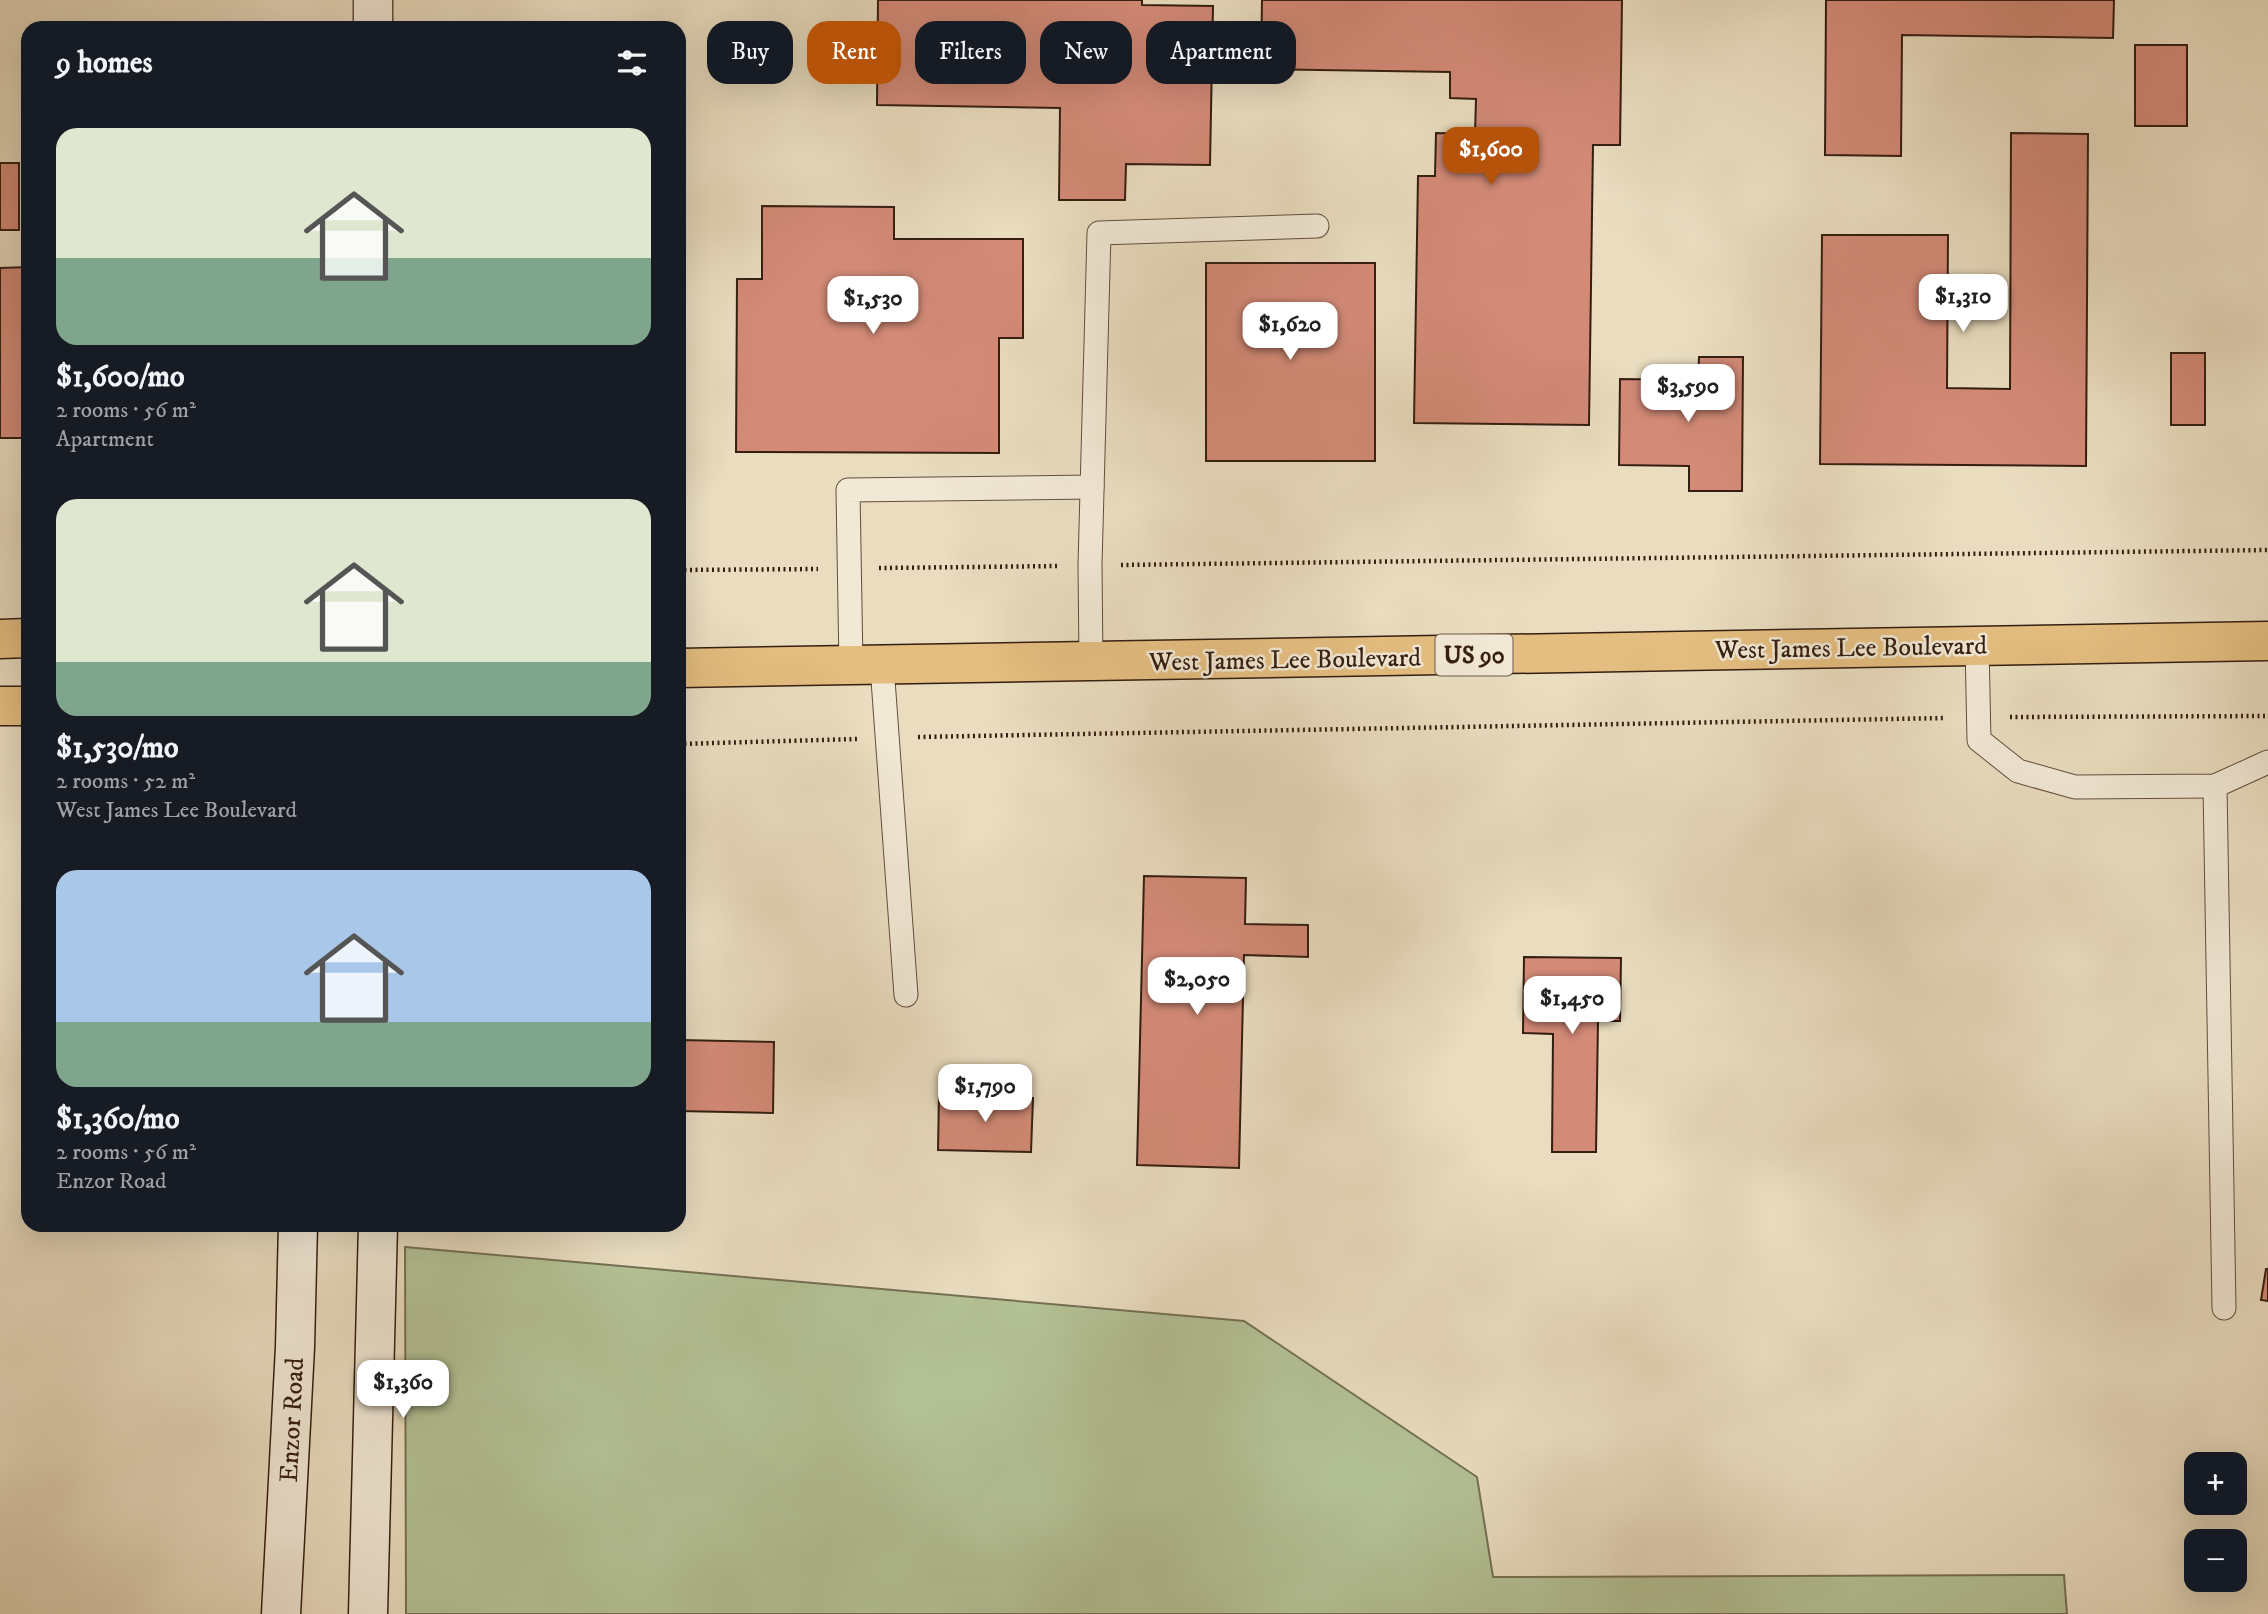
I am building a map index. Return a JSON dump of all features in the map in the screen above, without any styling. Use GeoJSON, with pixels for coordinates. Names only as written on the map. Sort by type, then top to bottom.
{"type":"FeatureCollection","features":[{"type":"Feature","properties":{"kind":"main road"},"geometry":{"type":"LineString","coordinates":[[373,0],[373,21]]}},
{"type":"Feature","properties":{"kind":"main road"},"geometry":{"type":"LineString","coordinates":[[0,639],[21,638]]}},
{"type":"Feature","properties":{"kind":"main road","name":"West James Lee Boulevard"},"geometry":{"type":"LineString","coordinates":[[686,668],[2268,641]]}},
{"type":"Feature","properties":{"kind":"main road"},"geometry":{"type":"LineString","coordinates":[[0,706],[21,706]]}},
{"type":"Feature","properties":{"kind":"main road","name":"Enzor Road"},"geometry":{"type":"LineString","coordinates":[[281,1614],[295,1347],[298,1232]]}},
{"type":"Feature","properties":{"kind":"main road"},"geometry":{"type":"LineString","coordinates":[[368,1614],[378,1232]]}},
{"type":"Feature","properties":{"kind":"lane"},"geometry":{"type":"LineString","coordinates":[[1091,663],[1090,565],[1099,233],[1317,226]]}},
{"type":"Feature","properties":{"kind":"lane"},"geometry":{"type":"LineString","coordinates":[[906,995],[887,738],[866,666],[849,568],[848,490],[1092,486]]}},
{"type":"Feature","properties":{"kind":"lane"},"geometry":{"type":"LineString","coordinates":[[1977,645],[1979,740],[2018,771],[2075,787],[2215,786],[2268,762]]}},
{"type":"Feature","properties":{"kind":"lane"},"geometry":{"type":"LineString","coordinates":[[2215,786],[2224,1308]]}},
{"type":"Feature","properties":{"kind":"path"},"geometry":{"type":"LineString","coordinates":[[686,570],[2268,550]]}},
{"type":"Feature","properties":{"kind":"path"},"geometry":{"type":"LineString","coordinates":[[686,744],[1978,717],[2268,716]]}},
{"type":"Feature","properties":{"kind":"green space"},"geometry":{"type":"Polygon","coordinates":[[[405,1247],[1244,1321],[1477,1477],[1493,1577],[2064,1575],[2067,1614],[406,1614],[405,1247]]]}},
{"type":"Feature","properties":{"kind":"building"},"geometry":{"type":"Polygon","coordinates":[[[878,0],[1142,0],[1142,5],[1213,6],[1213,21],[1146,21],[1146,84],[1212,84],[1210,165],[1126,164],[1125,200],[1059,200],[1060,108],[877,105],[877,84],[901,84],[901,21],[878,21],[878,0]]]}},
{"type":"Feature","properties":{"kind":"building"},"geometry":{"type":"Polygon","coordinates":[[[1262,0],[1622,0],[1620,145],[1593,145],[1589,425],[1414,423],[1418,176],[1435,176],[1436,133],[1475,134],[1476,99],[1450,98],[1450,72],[1296,70],[1296,21],[1262,21],[1262,0]]]}},
{"type":"Feature","properties":{"kind":"building"},"geometry":{"type":"Polygon","coordinates":[[[1826,0],[2114,0],[2113,38],[1902,35],[1901,156],[1825,155],[1826,0]]]}},
{"type":"Feature","properties":{"kind":"building"},"geometry":{"type":"Polygon","coordinates":[[[2135,45],[2187,45],[2187,126],[2135,126],[2135,45]]]}},
{"type":"Feature","properties":{"kind":"building"},"geometry":{"type":"Polygon","coordinates":[[[2011,133],[2088,134],[2086,466],[1820,464],[1822,235],[1948,235],[1947,388],[2010,389],[2011,133]]]}},
{"type":"Feature","properties":{"kind":"building"},"geometry":{"type":"Polygon","coordinates":[[[0,163],[19,163],[19,230],[0,230],[0,163]]]}},
{"type":"Feature","properties":{"kind":"building"},"geometry":{"type":"Polygon","coordinates":[[[762,206],[894,207],[894,239],[1023,239],[1023,338],[999,338],[999,453],[736,452],[737,279],[762,279],[762,206]]]}},
{"type":"Feature","properties":{"kind":"building"},"geometry":{"type":"Polygon","coordinates":[[[1206,263],[1375,263],[1375,461],[1206,461],[1206,263]]]}},
{"type":"Feature","properties":{"kind":"building"},"geometry":{"type":"Polygon","coordinates":[[[21,267],[21,438],[0,438],[0,268],[21,267]]]}},
{"type":"Feature","properties":{"kind":"building"},"geometry":{"type":"Polygon","coordinates":[[[2171,353],[2205,353],[2205,425],[2171,425],[2171,353]]]}},
{"type":"Feature","properties":{"kind":"building"},"geometry":{"type":"Polygon","coordinates":[[[1699,357],[1743,357],[1742,491],[1689,491],[1689,466],[1619,465],[1620,379],[1698,380],[1699,357]]]}},
{"type":"Feature","properties":{"kind":"building"},"geometry":{"type":"Polygon","coordinates":[[[1144,876],[1246,878],[1245,924],[1308,925],[1308,957],[1244,955],[1239,1168],[1137,1165],[1144,876]]]}},
{"type":"Feature","properties":{"kind":"building"},"geometry":{"type":"Polygon","coordinates":[[[1524,957],[1621,958],[1620,1021],[1598,1021],[1596,1152],[1552,1152],[1553,1034],[1523,1033],[1524,957]]]}},
{"type":"Feature","properties":{"kind":"building"},"geometry":{"type":"Polygon","coordinates":[[[686,1040],[774,1042],[773,1113],[686,1111],[686,1040]]]}},
{"type":"Feature","properties":{"kind":"building"},"geometry":{"type":"Polygon","coordinates":[[[939,1095],[1033,1098],[1031,1152],[938,1150],[939,1095]]]}},
{"type":"Feature","properties":{"kind":"building"},"geometry":{"type":"Polygon","coordinates":[[[2268,1269],[2268,1301],[2261,1300],[2268,1269]]]}}]}
